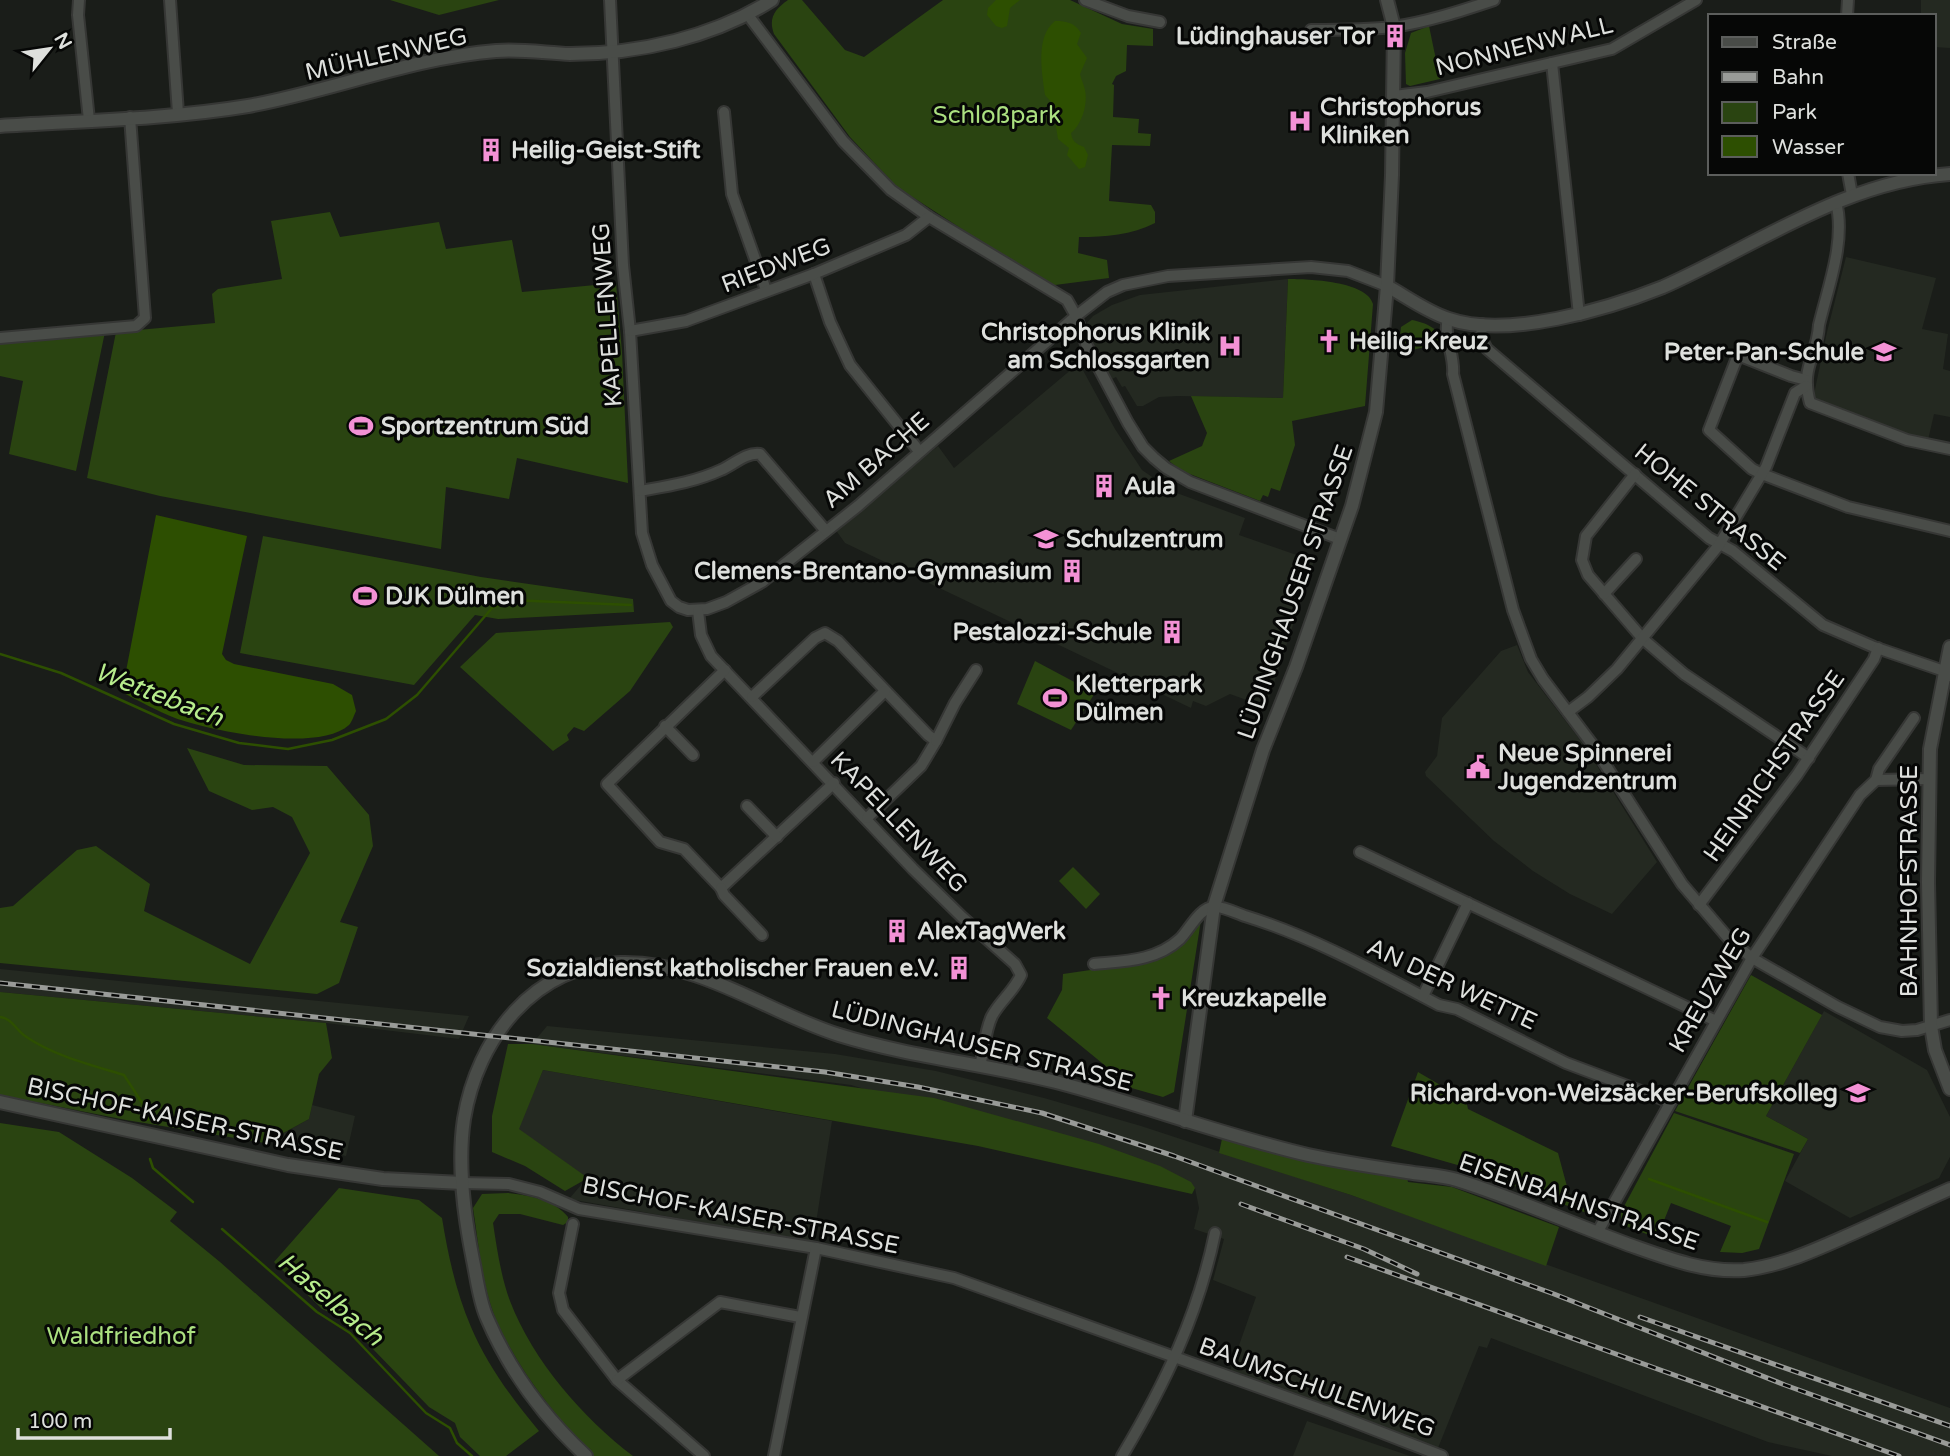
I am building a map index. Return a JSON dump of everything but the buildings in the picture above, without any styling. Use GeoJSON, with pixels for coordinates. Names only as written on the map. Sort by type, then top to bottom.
{"type":"FeatureCollection","features":[{"type":"Feature","properties":{"kind":"street"},"geometry":{"type":"LineString","coordinates":[[79,0],[78,15],[89,120]]}},
{"type":"Feature","properties":{"kind":"street"},"geometry":{"type":"LineString","coordinates":[[170,0],[178,113]]}},
{"type":"Feature","properties":{"kind":"street","name":"KAPELLENWEG"},"geometry":{"type":"LineString","coordinates":[[610,0],[623,265],[630,331],[642,533],[652,565],[671,601],[693,610],[711,656],[962,917],[1015,964],[1021,975],[1016,987],[1000,1003],[990,1020],[981,1066]]}},
{"type":"Feature","properties":{"kind":"street","name":"MÜHLENWEG"},"geometry":{"type":"LineString","coordinates":[[0,126],[178,113],[256,104],[326,89],[409,66],[496,51],[611,53],[679,40],[748,15],[772,0]]}},
{"type":"Feature","properties":{"kind":"street"},"geometry":{"type":"LineString","coordinates":[[1085,0],[1128,16],[1160,22]]}},
{"type":"Feature","properties":{"kind":"street","name":"LÜDINGHAUSER STRASSE"},"geometry":{"type":"LineString","coordinates":[[586,1456],[554,1426],[512,1369],[484,1313],[461,1183],[464,1120],[490,1042],[519,1005],[563,975],[586,966],[642,963],[662,966],[715,982],[837,1034],[906,1052],[1056,1082],[1185,1121],[1214,906],[1263,750],[1296,667],[1362,472],[1376,412],[1387,286],[1394,96],[1394,27],[1387,0]]}},
{"type":"Feature","properties":{"kind":"street"},"geometry":{"type":"LineString","coordinates":[[1311,30],[1394,27],[1458,12],[1494,0]]}},
{"type":"Feature","properties":{"kind":"street","name":"NONNENWALL"},"geometry":{"type":"LineString","coordinates":[[1394,96],[1427,92],[1612,49],[1696,0]]}},
{"type":"Feature","properties":{"kind":"street"},"geometry":{"type":"LineString","coordinates":[[748,15],[843,141],[891,190],[929,217],[1067,300],[1086,344],[1128,423],[1154,458],[1178,476],[1340,539]]}},
{"type":"Feature","properties":{"kind":"street"},"geometry":{"type":"LineString","coordinates":[[1552,63],[1579,315]]}},
{"type":"Feature","properties":{"kind":"street"},"geometry":{"type":"LineString","coordinates":[[724,112],[732,194],[766,290]]}},
{"type":"Feature","properties":{"kind":"street"},"geometry":{"type":"LineString","coordinates":[[0,338],[136,327],[145,318],[130,117]]}},
{"type":"Feature","properties":{"kind":"street"},"geometry":{"type":"LineString","coordinates":[[1387,286],[1448,319],[1482,324],[1507,324],[1579,315],[1663,287],[1852,195],[1907,179],[1950,174]]}},
{"type":"Feature","properties":{"kind":"street"},"geometry":{"type":"LineString","coordinates":[[1847,175],[1852,195]]}},
{"type":"Feature","properties":{"kind":"street"},"geometry":{"type":"LineString","coordinates":[[1836,202],[1839,216],[1838,242],[1818,338],[1807,367],[1806,383],[1811,403],[1907,440],[1950,449]]}},
{"type":"Feature","properties":{"kind":"street","name":"RIEDWEG"},"geometry":{"type":"LineString","coordinates":[[630,331],[686,321],[814,274],[906,234],[929,217]]}},
{"type":"Feature","properties":{"kind":"street","name":"AM BACHE"},"geometry":{"type":"LineString","coordinates":[[693,610],[726,602],[762,582],[858,506],[1107,292],[1123,285],[1168,276],[1311,267],[1348,271],[1387,286]]}},
{"type":"Feature","properties":{"kind":"street"},"geometry":{"type":"LineString","coordinates":[[814,274],[830,322],[850,365],[919,451]]}},
{"type":"Feature","properties":{"kind":"street"},"geometry":{"type":"LineString","coordinates":[[1448,319],[1453,374],[1513,610],[1524,639],[1536,668],[1592,744],[1670,866],[1729,939],[1752,958],[1830,1004],[1880,1027],[1917,1031],[1950,1020]]}},
{"type":"Feature","properties":{"kind":"street","name":"HOHE STRASSE"},"geometry":{"type":"LineString","coordinates":[[1482,324],[1481,338],[1486,349],[1719,545],[1733,551],[1823,625],[1947,674]]}},
{"type":"Feature","properties":{"kind":"street"},"geometry":{"type":"LineString","coordinates":[[1806,383],[1738,355],[1709,430],[1752,469],[1762,474],[1847,507],[1950,531]]}},
{"type":"Feature","properties":{"kind":"street"},"geometry":{"type":"LineString","coordinates":[[1568,712],[1598,688],[1643,639],[1719,545],[1762,474],[1795,393],[1806,383]]}},
{"type":"Feature","properties":{"kind":"street"},"geometry":{"type":"LineString","coordinates":[[640,491],[681,484],[721,470],[753,453],[760,454],[826,531]]}},
{"type":"Feature","properties":{"kind":"street"},"geometry":{"type":"LineString","coordinates":[[1635,474],[1589,530],[1583,544],[1581,560],[1584,567],[1643,639],[1691,680],[1809,758]]}},
{"type":"Feature","properties":{"kind":"street"},"geometry":{"type":"LineString","coordinates":[[1604,594],[1636,559]]}},
{"type":"Feature","properties":{"kind":"street"},"geometry":{"type":"LineString","coordinates":[[752,697],[815,638],[825,633],[838,641],[936,741]]}},
{"type":"Feature","properties":{"kind":"street"},"geometry":{"type":"LineString","coordinates":[[1947,674],[1950,647]]}},
{"type":"Feature","properties":{"kind":"street","name":"HEINRICHSTRASSE"},"geometry":{"type":"LineString","coordinates":[[1699,905],[1809,758],[1874,659],[1878,648]]}},
{"type":"Feature","properties":{"kind":"street"},"geometry":{"type":"LineString","coordinates":[[725,670],[607,784],[660,842],[684,849],[762,934]]}},
{"type":"Feature","properties":{"kind":"street"},"geometry":{"type":"LineString","coordinates":[[867,818],[921,766],[976,670]]}},
{"type":"Feature","properties":{"kind":"street","name":"BAHNHOFSTRASSE"},"geometry":{"type":"LineString","coordinates":[[1947,674],[1931,732],[1928,883],[1931,1026],[1935,1050],[1950,1089]]}},
{"type":"Feature","properties":{"kind":"street"},"geometry":{"type":"LineString","coordinates":[[813,762],[886,691]]}},
{"type":"Feature","properties":{"kind":"street","name":"KREUZWEG"},"geometry":{"type":"LineString","coordinates":[[1597,1233],[1752,958],[1860,795],[1876,780],[1879,769],[1914,718]]}},
{"type":"Feature","properties":{"kind":"street"},"geometry":{"type":"LineString","coordinates":[[665,726],[693,755]]}},
{"type":"Feature","properties":{"kind":"street"},"geometry":{"type":"LineString","coordinates":[[1876,780],[1929,779]]}},
{"type":"Feature","properties":{"kind":"street"},"geometry":{"type":"LineString","coordinates":[[721,888],[834,783]]}},
{"type":"Feature","properties":{"kind":"street"},"geometry":{"type":"LineString","coordinates":[[747,806],[776,837]]}},
{"type":"Feature","properties":{"kind":"street"},"geometry":{"type":"LineString","coordinates":[[1360,852],[1716,1021]]}},
{"type":"Feature","properties":{"kind":"street"},"geometry":{"type":"LineString","coordinates":[[1423,996],[1468,903]]}},
{"type":"Feature","properties":{"kind":"street"},"geometry":{"type":"LineString","coordinates":[[1094,964],[1144,958],[1161,953],[1180,938],[1206,909],[1214,906]]}},
{"type":"Feature","properties":{"kind":"street","name":"AN DER WETTE"},"geometry":{"type":"LineString","coordinates":[[1214,906],[1305,938],[1439,1005],[1457,1009],[1566,1063],[1670,1102]]}},
{"type":"Feature","properties":{"kind":"street","name":"BISCHOF-KAISER-STRASSE"},"geometry":{"type":"LineString","coordinates":[[0,1102],[288,1165],[383,1179],[509,1184],[540,1192],[579,1209],[816,1248],[954,1278],[1176,1358]]}},
{"type":"Feature","properties":{"kind":"street","name":"EISENBAHNSTRASSE"},"geometry":{"type":"LineString","coordinates":[[1185,1121],[1255,1143],[1329,1160],[1453,1179],[1674,1260],[1708,1268],[1744,1270],[1806,1254],[1950,1189]]}},
{"type":"Feature","properties":{"kind":"street"},"geometry":{"type":"LineString","coordinates":[[573,1224],[559,1293],[560,1305],[617,1380],[704,1456]]}},
{"type":"Feature","properties":{"kind":"street"},"geometry":{"type":"LineString","coordinates":[[1122,1456],[1176,1358],[1209,1262],[1215,1233]]}},
{"type":"Feature","properties":{"kind":"street"},"geometry":{"type":"LineString","coordinates":[[777,1455],[800,1317],[816,1248]]}},
{"type":"Feature","properties":{"kind":"street"},"geometry":{"type":"LineString","coordinates":[[617,1380],[720,1302],[800,1317]]}},
{"type":"Feature","properties":{"kind":"street","name":"BAUMSCHULENWEG"},"geometry":{"type":"LineString","coordinates":[[1176,1358],[1442,1456]]}},
{"type":"Feature","properties":{"kind":"shaded area"},"geometry":{"type":"Polygon","coordinates":[[[1921,0],[1950,0],[1950,48],[1936,47],[1936,14],[1921,14],[1921,0]]]}},
{"type":"Feature","properties":{"kind":"shaded area","name":"Peter-Pan-Schule"},"geometry":{"type":"Polygon","coordinates":[[[1846,257],[1936,278],[1922,329],[1948,334],[1943,369],[1950,371],[1950,417],[1934,414],[1928,440],[1896,433],[1813,399],[1846,257]]]}},
{"type":"Feature","properties":{"kind":"shaded area","name":"Christophorus Klinik am Schlossgarten"},"geometry":{"type":"Polygon","coordinates":[[[1288,279],[1283,398],[1159,397],[1143,406],[1137,406],[1125,386],[1122,387],[1116,377],[1112,379],[1084,326],[1093,316],[1112,305],[1140,295],[1288,279]]]}},
{"type":"Feature","properties":{"kind":"shaded area","name":"Schulzentrum"},"geometry":{"type":"Polygon","coordinates":[[[1079,363],[1115,429],[1142,470],[1174,492],[1245,518],[1239,535],[1314,561],[1266,707],[1230,694],[1206,706],[1193,701],[1191,708],[845,543],[835,529],[938,446],[954,468],[1079,363]]]}},
{"type":"Feature","properties":{"kind":"shaded area"},"geometry":{"type":"Polygon","coordinates":[[[1517,645],[1528,672],[1584,745],[1657,862],[1612,914],[1570,894],[1533,871],[1494,841],[1426,776],[1425,772],[1437,756],[1442,718],[1501,651],[1517,645]]]}},
{"type":"Feature","properties":{"kind":"shaded area"},"geometry":{"type":"Polygon","coordinates":[[[0,969],[469,1016],[459,1039],[326,1023],[0,992],[0,969]]]}},
{"type":"Feature","properties":{"kind":"shaded area","name":"Richard-von-Weizsäcker-Berufskolleg"},"geometry":{"type":"Polygon","coordinates":[[[1824,1011],[1927,1070],[1950,1117],[1950,1157],[1939,1178],[1850,1218],[1785,1181],[1808,1139],[1766,1116],[1824,1011]]]}},
{"type":"Feature","properties":{"kind":"shaded area"},"geometry":{"type":"Polygon","coordinates":[[[547,1026],[835,1054],[936,1071],[1141,1126],[1351,1195],[1950,1408],[1950,1456],[1832,1456],[1768,1442],[1491,1338],[1487,1348],[1479,1346],[1438,1448],[1230,1371],[1256,1297],[1213,1280],[1224,1239],[1194,1229],[1199,1208],[1195,1188],[851,1085],[532,1044],[547,1026]]]}},
{"type":"Feature","properties":{"kind":"shaded area"},"geometry":{"type":"Polygon","coordinates":[[[543,1070],[832,1121],[813,1242],[569,1199],[587,1178],[518,1129],[543,1070]]]}},
{"type":"Feature","properties":{"kind":"shaded area"},"geometry":{"type":"Polygon","coordinates":[[[312,1105],[355,1116],[346,1156],[271,1140],[309,1119],[312,1105]]]}},
{"type":"Feature","properties":{"kind":"shaded area"},"geometry":{"type":"Polygon","coordinates":[[[1307,1421],[1410,1456],[1293,1456],[1307,1421]]]}},
{"type":"Feature","properties":{"kind":"green space"},"geometry":{"type":"Polygon","coordinates":[[[390,0],[499,0],[439,15],[390,0]]]}},
{"type":"Feature","properties":{"kind":"green space","name":"Schloßpark"},"geometry":{"type":"Polygon","coordinates":[[[788,0],[802,0],[845,50],[864,57],[943,0],[1070,0],[1122,24],[1153,29],[1153,46],[1127,45],[1126,71],[1116,76],[1112,84],[1113,117],[1139,119],[1138,133],[1151,134],[1150,146],[1112,145],[1109,201],[1151,205],[1155,212],[1155,223],[1118,234],[1079,237],[1078,253],[1107,260],[1109,278],[1047,284],[897,187],[850,137],[774,34],[774,14],[788,0]]]}},
{"type":"Feature","properties":{"kind":"green space"},"geometry":{"type":"Polygon","coordinates":[[[1429,26],[1440,79],[1410,86],[1406,84],[1405,53],[1411,33],[1429,26]]]}},
{"type":"Feature","properties":{"kind":"green space","name":"Sportzentrum Süd"},"geometry":{"type":"Polygon","coordinates":[[[330,212],[340,237],[439,222],[446,249],[512,240],[522,292],[616,283],[628,483],[517,458],[509,499],[446,487],[441,549],[160,496],[87,478],[116,332],[215,323],[212,294],[218,289],[282,279],[271,221],[330,212]]]}},
{"type":"Feature","properties":{"kind":"green space"},"geometry":{"type":"Polygon","coordinates":[[[1288,279],[1349,286],[1368,296],[1373,304],[1365,406],[1292,421],[1295,445],[1280,491],[1271,488],[1268,497],[1263,495],[1260,501],[1182,471],[1169,461],[1202,446],[1207,433],[1191,396],[1283,398],[1288,279]]]}},
{"type":"Feature","properties":{"kind":"green space"},"geometry":{"type":"Polygon","coordinates":[[[1412,320],[1431,327],[1443,342],[1398,354],[1401,327],[1412,320]]]}},
{"type":"Feature","properties":{"kind":"green space"},"geometry":{"type":"Polygon","coordinates":[[[105,332],[76,471],[9,454],[23,381],[0,376],[0,341],[105,332]]]}},
{"type":"Feature","properties":{"kind":"green space","name":"DJK Dülmen"},"geometry":{"type":"Polygon","coordinates":[[[263,536],[481,577],[633,599],[634,612],[498,619],[475,615],[414,685],[240,653],[263,536]]]}},
{"type":"Feature","properties":{"kind":"green space"},"geometry":{"type":"Polygon","coordinates":[[[670,622],[673,627],[630,691],[584,731],[574,727],[567,735],[569,740],[553,751],[460,667],[496,633],[670,622]]]}},
{"type":"Feature","properties":{"kind":"green space","name":"Kletterpark Dülmen"},"geometry":{"type":"Polygon","coordinates":[[[1035,661],[1095,693],[1071,730],[1017,704],[1035,661]]]}},
{"type":"Feature","properties":{"kind":"green space"},"geometry":{"type":"Polygon","coordinates":[[[187,748],[244,765],[327,766],[369,815],[373,846],[340,922],[358,927],[339,983],[317,994],[0,963],[0,908],[13,906],[77,850],[96,846],[150,884],[144,911],[250,964],[310,853],[292,817],[273,807],[252,810],[209,791],[187,748]]]}},
{"type":"Feature","properties":{"kind":"green space"},"geometry":{"type":"Polygon","coordinates":[[[1073,867],[1100,894],[1086,909],[1059,881],[1073,867]]]}},
{"type":"Feature","properties":{"kind":"green space"},"geometry":{"type":"Polygon","coordinates":[[[1201,920],[1174,1092],[1163,1097],[1128,1087],[1047,1018],[1062,990],[1063,974],[1145,962],[1201,920]]]}},
{"type":"Feature","properties":{"kind":"green space"},"geometry":{"type":"Polygon","coordinates":[[[1751,975],[1822,1015],[1766,1116],[1808,1139],[1800,1153],[1675,1111],[1751,975]]]}},
{"type":"Feature","properties":{"kind":"green space"},"geometry":{"type":"Polygon","coordinates":[[[0,992],[326,1023],[332,1058],[319,1074],[309,1119],[265,1143],[126,1120],[0,1095],[0,992]]]}},
{"type":"Feature","properties":{"kind":"green space"},"geometry":{"type":"Polygon","coordinates":[[[508,1044],[532,1044],[934,1098],[1099,1144],[1160,1166],[1191,1182],[1195,1188],[1192,1194],[978,1146],[543,1070],[519,1129],[588,1178],[565,1191],[525,1166],[492,1152],[492,1116],[508,1044]]]}},
{"type":"Feature","properties":{"kind":"green space"},"geometry":{"type":"Polygon","coordinates":[[[1418,1072],[1466,1100],[1468,1109],[1558,1153],[1569,1194],[1602,1205],[1600,1210],[1592,1215],[1461,1166],[1391,1146],[1418,1072]]]}},
{"type":"Feature","properties":{"kind":"green space"},"geometry":{"type":"Polygon","coordinates":[[[1674,1113],[1794,1154],[1759,1249],[1742,1253],[1720,1252],[1731,1226],[1671,1203],[1657,1238],[1628,1227],[1621,1220],[1621,1212],[1674,1113]]]}},
{"type":"Feature","properties":{"kind":"green space","name":"Waldfriedhof"},"geometry":{"type":"Polygon","coordinates":[[[0,1123],[59,1132],[132,1178],[177,1212],[170,1221],[439,1456],[0,1456],[0,1123]]]}},
{"type":"Feature","properties":{"kind":"green space"},"geometry":{"type":"Polygon","coordinates":[[[1223,1134],[1406,1172],[1408,1182],[1452,1187],[1559,1227],[1546,1266],[1351,1195],[1219,1153],[1223,1134]]]}},
{"type":"Feature","properties":{"kind":"green space"},"geometry":{"type":"Polygon","coordinates":[[[339,1188],[419,1200],[442,1218],[453,1273],[471,1327],[501,1382],[539,1431],[506,1456],[480,1456],[460,1437],[455,1423],[429,1407],[344,1319],[322,1309],[274,1262],[339,1188]]]}},
{"type":"Feature","properties":{"kind":"green space"},"geometry":{"type":"Polygon","coordinates":[[[508,1193],[549,1202],[568,1217],[568,1222],[563,1225],[520,1214],[499,1214],[493,1223],[504,1282],[520,1323],[561,1387],[596,1424],[633,1456],[592,1456],[540,1394],[517,1360],[498,1324],[485,1282],[473,1208],[482,1194],[508,1193]]]}},
{"type":"Feature","properties":{"kind":"water"},"geometry":{"type":"Polygon","coordinates":[[[996,0],[1020,0],[1010,8],[1007,26],[1002,28],[996,26],[987,15],[988,8],[996,0]]]}},
{"type":"Feature","properties":{"kind":"water"},"geometry":{"type":"Polygon","coordinates":[[[1055,21],[1070,23],[1079,30],[1081,33],[1077,44],[1087,58],[1080,74],[1086,95],[1085,107],[1081,119],[1071,133],[1073,140],[1084,147],[1088,155],[1085,167],[1079,169],[1067,155],[1069,148],[1058,139],[1052,103],[1045,95],[1042,45],[1055,21]]]}},
{"type":"Feature","properties":{"kind":"water"},"geometry":{"type":"Polygon","coordinates":[[[156,515],[247,536],[222,654],[234,664],[333,684],[352,695],[356,711],[349,725],[334,733],[314,738],[264,737],[213,729],[175,718],[122,692],[156,515]]]}},
{"type":"Feature","properties":{"kind":"waterway","name":"Wettebach"},"geometry":{"type":"LineString","coordinates":[[0,654],[61,673],[174,724],[239,743],[288,749],[332,740],[386,719],[417,695],[492,608],[509,600],[631,605]]}},
{"type":"Feature","properties":{"kind":"waterway","name":"Haselbach"},"geometry":{"type":"LineString","coordinates":[[0,1017],[48,1049],[124,1075],[148,1112],[148,1120]]}},
{"type":"Feature","properties":{"kind":"waterway","name":"Haselbach"},"geometry":{"type":"LineString","coordinates":[[150,1159],[153,1168],[193,1202]]}},
{"type":"Feature","properties":{"kind":"waterway","name":"Wettebach"},"geometry":{"type":"LineString","coordinates":[[1649,1179],[1767,1222]]}},
{"type":"Feature","properties":{"kind":"waterway","name":"Haselbach"},"geometry":{"type":"LineString","coordinates":[[222,1229],[317,1312],[350,1333],[426,1413],[450,1428],[457,1443],[472,1456]]}},
{"type":"Feature","properties":{"kind":"railway"},"geometry":{"type":"LineString","coordinates":[[0,983],[825,1072],[918,1087],[1042,1113],[1174,1156],[1554,1294],[1785,1385],[1950,1445]]}},
{"type":"Feature","properties":{"kind":"railway"},"geometry":{"type":"LineString","coordinates":[[1241,1204],[1364,1249],[1417,1274]]}},
{"type":"Feature","properties":{"kind":"railway"},"geometry":{"type":"LineString","coordinates":[[1347,1257],[1899,1456]]}},
{"type":"Feature","properties":{"kind":"railway"},"geometry":{"type":"LineString","coordinates":[[1640,1317],[1950,1426]]}},
{"type":"Feature","properties":{"kind":"place","name":"Lüdinghauser Tor"},"geometry":{"type":"Point","coordinates":[1395,36]}},
{"type":"Feature","properties":{"kind":"place","name":"Christophorus Kliniken"},"geometry":{"type":"Point","coordinates":[1300,121]}},
{"type":"Feature","properties":{"kind":"place","name":"Heilig-Geist-Stift"},"geometry":{"type":"Point","coordinates":[491,150]}},
{"type":"Feature","properties":{"kind":"place","name":"Heilig-Kreuz"},"geometry":{"type":"Point","coordinates":[1329,341]}},
{"type":"Feature","properties":{"kind":"place","name":"Christophorus Klinik am Schlossgarten"},"geometry":{"type":"Point","coordinates":[1230,346]}},
{"type":"Feature","properties":{"kind":"place","name":"Peter-Pan-Schule"},"geometry":{"type":"Point","coordinates":[1884,352]}},
{"type":"Feature","properties":{"kind":"place","name":"Sportzentrum Süd"},"geometry":{"type":"Point","coordinates":[361,426]}},
{"type":"Feature","properties":{"kind":"place","name":"Aula"},"geometry":{"type":"Point","coordinates":[1104,486]}},
{"type":"Feature","properties":{"kind":"place","name":"Schulzentrum"},"geometry":{"type":"Point","coordinates":[1046,539]}},
{"type":"Feature","properties":{"kind":"place","name":"Clemens-Brentano-Gymnasium"},"geometry":{"type":"Point","coordinates":[1072,571]}},
{"type":"Feature","properties":{"kind":"place","name":"DJK Dülmen"},"geometry":{"type":"Point","coordinates":[365,596]}},
{"type":"Feature","properties":{"kind":"place","name":"Pestalozzi-Schule"},"geometry":{"type":"Point","coordinates":[1172,632]}},
{"type":"Feature","properties":{"kind":"place","name":"Kletterpark Dülmen"},"geometry":{"type":"Point","coordinates":[1055,698]}},
{"type":"Feature","properties":{"kind":"place","name":"Neue Spinnerei Jugendzentrum"},"geometry":{"type":"Point","coordinates":[1478,767]}},
{"type":"Feature","properties":{"kind":"place","name":"AlexTagWerk"},"geometry":{"type":"Point","coordinates":[897,931]}},
{"type":"Feature","properties":{"kind":"place","name":"Sozialdienst katholischer Frauen e.V."},"geometry":{"type":"Point","coordinates":[959,968]}},
{"type":"Feature","properties":{"kind":"place","name":"Kreuzkapelle"},"geometry":{"type":"Point","coordinates":[1161,998]}},
{"type":"Feature","properties":{"kind":"place","name":"Richard-von-Weizsäcker-Berufskolleg"},"geometry":{"type":"Point","coordinates":[1858,1093]}}]}
